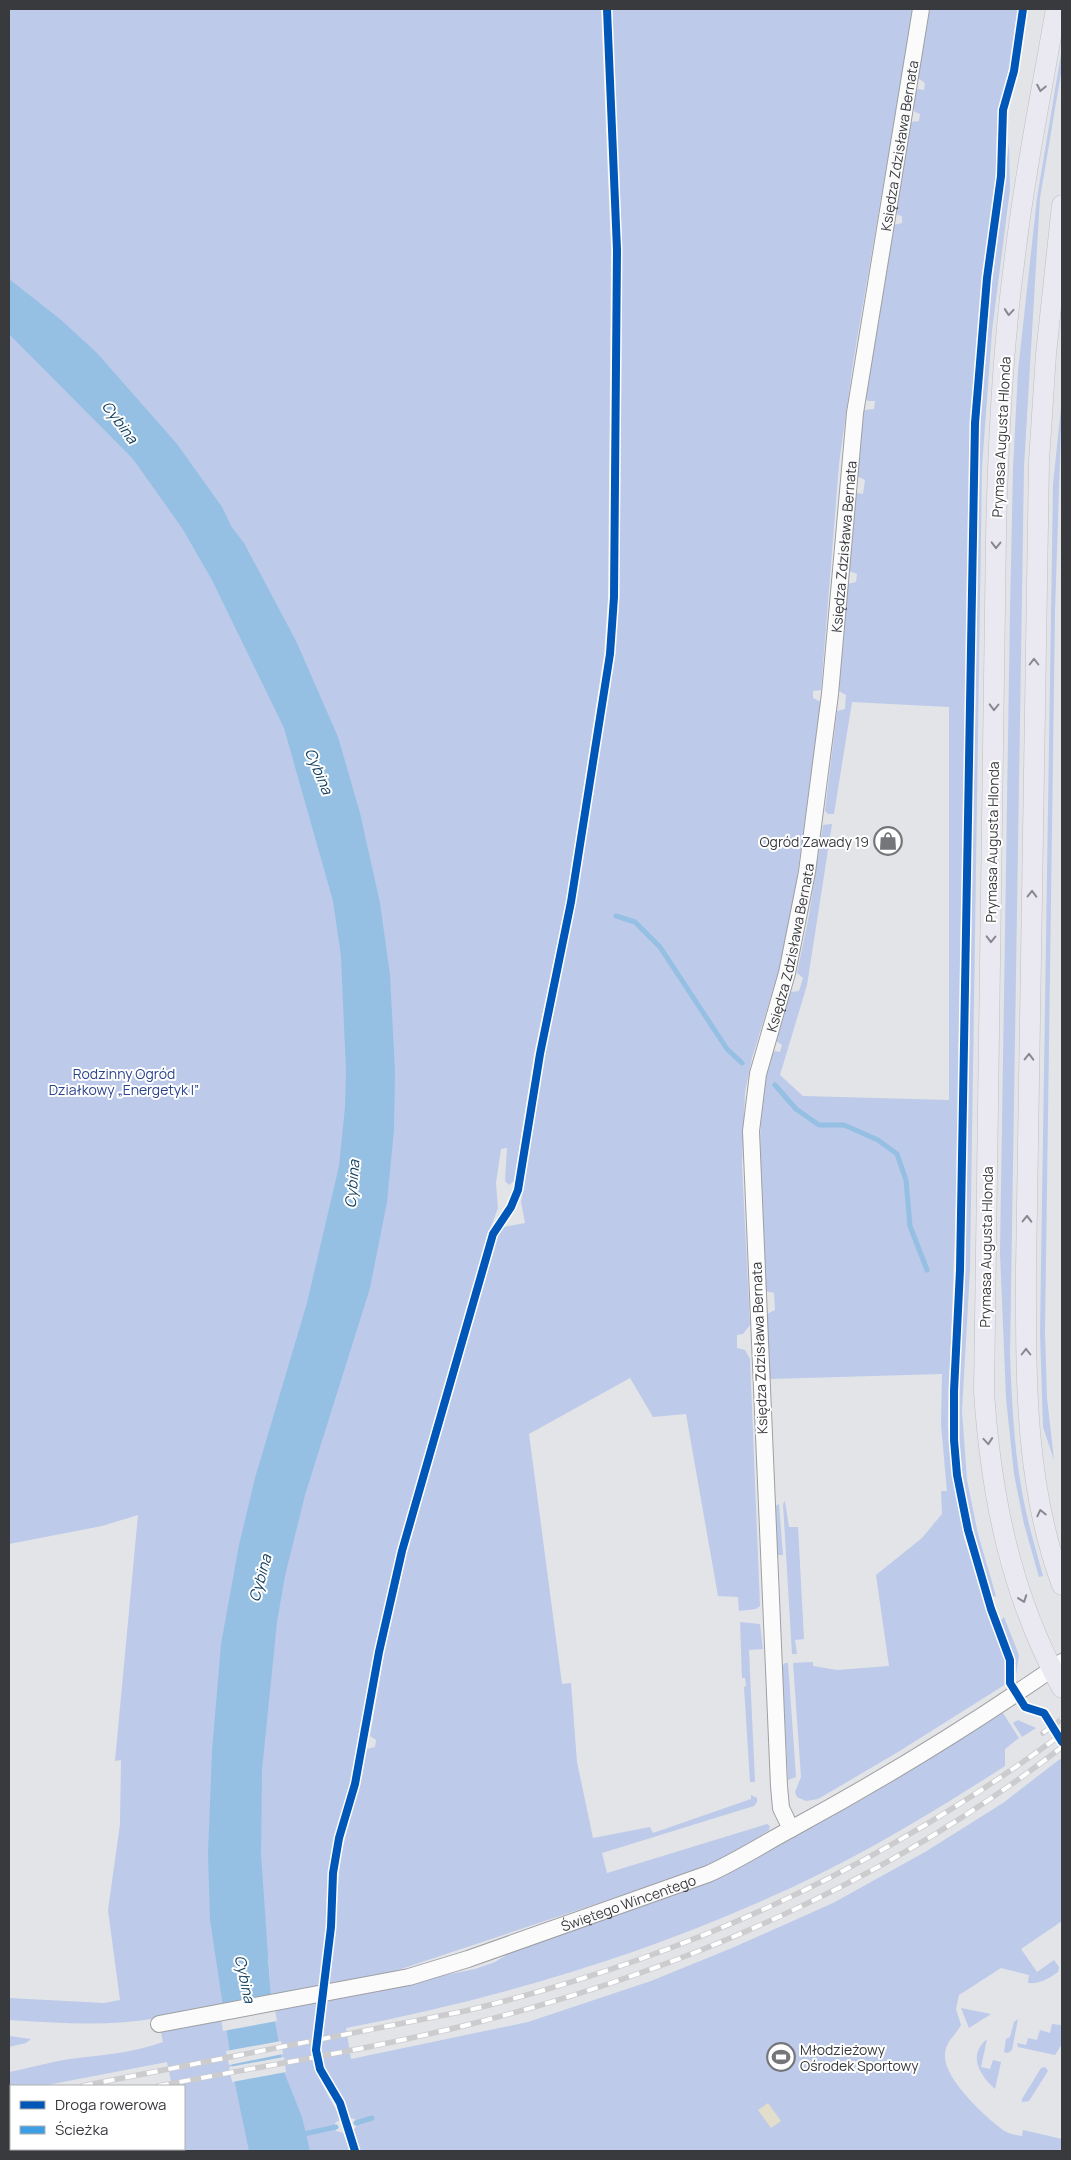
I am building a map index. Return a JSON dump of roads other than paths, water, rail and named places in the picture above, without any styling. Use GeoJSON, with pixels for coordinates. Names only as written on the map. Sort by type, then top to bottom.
{"type":"FeatureCollection","features":[{"type":"Feature","properties":{"kind":"main road","name":"Prymasa Augusta Hlonda"},"geometry":{"type":"LineString","coordinates":[[1056,9],[1028,164],[1015,255],[1001,406],[996,536],[984,1341],[987,1432],[998,1514],[1019,1589],[1057,1665],[1062,1688]]}},
{"type":"Feature","properties":{"kind":"main road"},"geometry":{"type":"LineString","coordinates":[[1062,205],[1045,364],[1039,461],[1026,1369],[1031,1451],[1042,1519],[1062,1584]]}},
{"type":"Feature","properties":{"kind":"street","name":"Księdza Zdzisława Bernata"},"geometry":{"type":"LineString","coordinates":[[791,1829],[783,1812],[780,1793],[751,1131],[758,1074],[787,973],[807,872],[830,694],[854,414],[920,9]]}},
{"type":"Feature","properties":{"kind":"street","name":"Świętego Wincentego"},"geometry":{"type":"LineString","coordinates":[[160,2024],[409,1977],[708,1874],[730,1864],[959,1732],[1057,1665]]}},
{"type":"Feature","properties":{"kind":"water","name":"Cybina"},"geometry":{"type":"Polygon","coordinates":[[[9,279],[60,319],[97,353],[177,444],[222,507],[231,526],[244,543],[297,643],[338,737],[360,813],[380,903],[390,975],[395,1071],[394,1130],[387,1202],[370,1288],[305,1495],[285,1576],[277,1622],[262,1770],[261,1854],[271,1999],[284,2072],[302,2117],[310,2151],[249,2151],[234,2079],[210,1920],[208,1854],[212,1751],[221,1644],[239,1545],[255,1478],[307,1303],[339,1166],[345,1107],[346,1071],[341,956],[333,901],[284,728],[212,580],[182,528],[133,459],[9,334],[9,279]]]}},
{"type":"Feature","properties":{"kind":"waterway"},"geometry":{"type":"LineString","coordinates":[[616,916],[635,922],[660,947],[727,1049],[742,1063]]}},
{"type":"Feature","properties":{"kind":"waterway"},"geometry":{"type":"LineString","coordinates":[[775,1085],[796,1109],[819,1125],[844,1125],[878,1140],[897,1154],[906,1180],[910,1226],[927,1270]]}},
{"type":"Feature","properties":{"kind":"waterway"},"geometry":{"type":"LineString","coordinates":[[356,2123],[372,2118]]}},
{"type":"Feature","properties":{"kind":"waterway"},"geometry":{"type":"LineString","coordinates":[[299,2135],[336,2127]]}},
{"type":"Feature","properties":{"kind":"railway"},"geometry":{"type":"LineString","coordinates":[[1043,1733],[1062,1719]]}},
{"type":"Feature","properties":{"kind":"railway"},"geometry":{"type":"LineString","coordinates":[[87,2085],[465,2011],[546,1989],[626,1964],[703,1935],[778,1903],[851,1867],[923,1826],[993,1782],[1062,1734]]}},
{"type":"Feature","properties":{"kind":"railway"},"geometry":{"type":"LineString","coordinates":[[163,2085],[354,2050],[471,2024],[550,2002],[628,1977],[705,1948],[781,1916],[855,1880],[926,1839],[996,1795],[1062,1747]]}},
{"type":"Feature","properties":{"kind":"place","name":"Ogród Zawady 19"},"geometry":{"type":"Point","coordinates":[888,841]}},
{"type":"Feature","properties":{"kind":"place","name":"Młodzieżowy Ośrodek Sportowy"},"geometry":{"type":"Point","coordinates":[781,2057]}},
{"type":"Feature","properties":{"kind":"park label","name":"Rodzinny Ogród Działkowy „Energetyk I”"},"geometry":{"type":"Point","coordinates":[124,1082]}}]}
